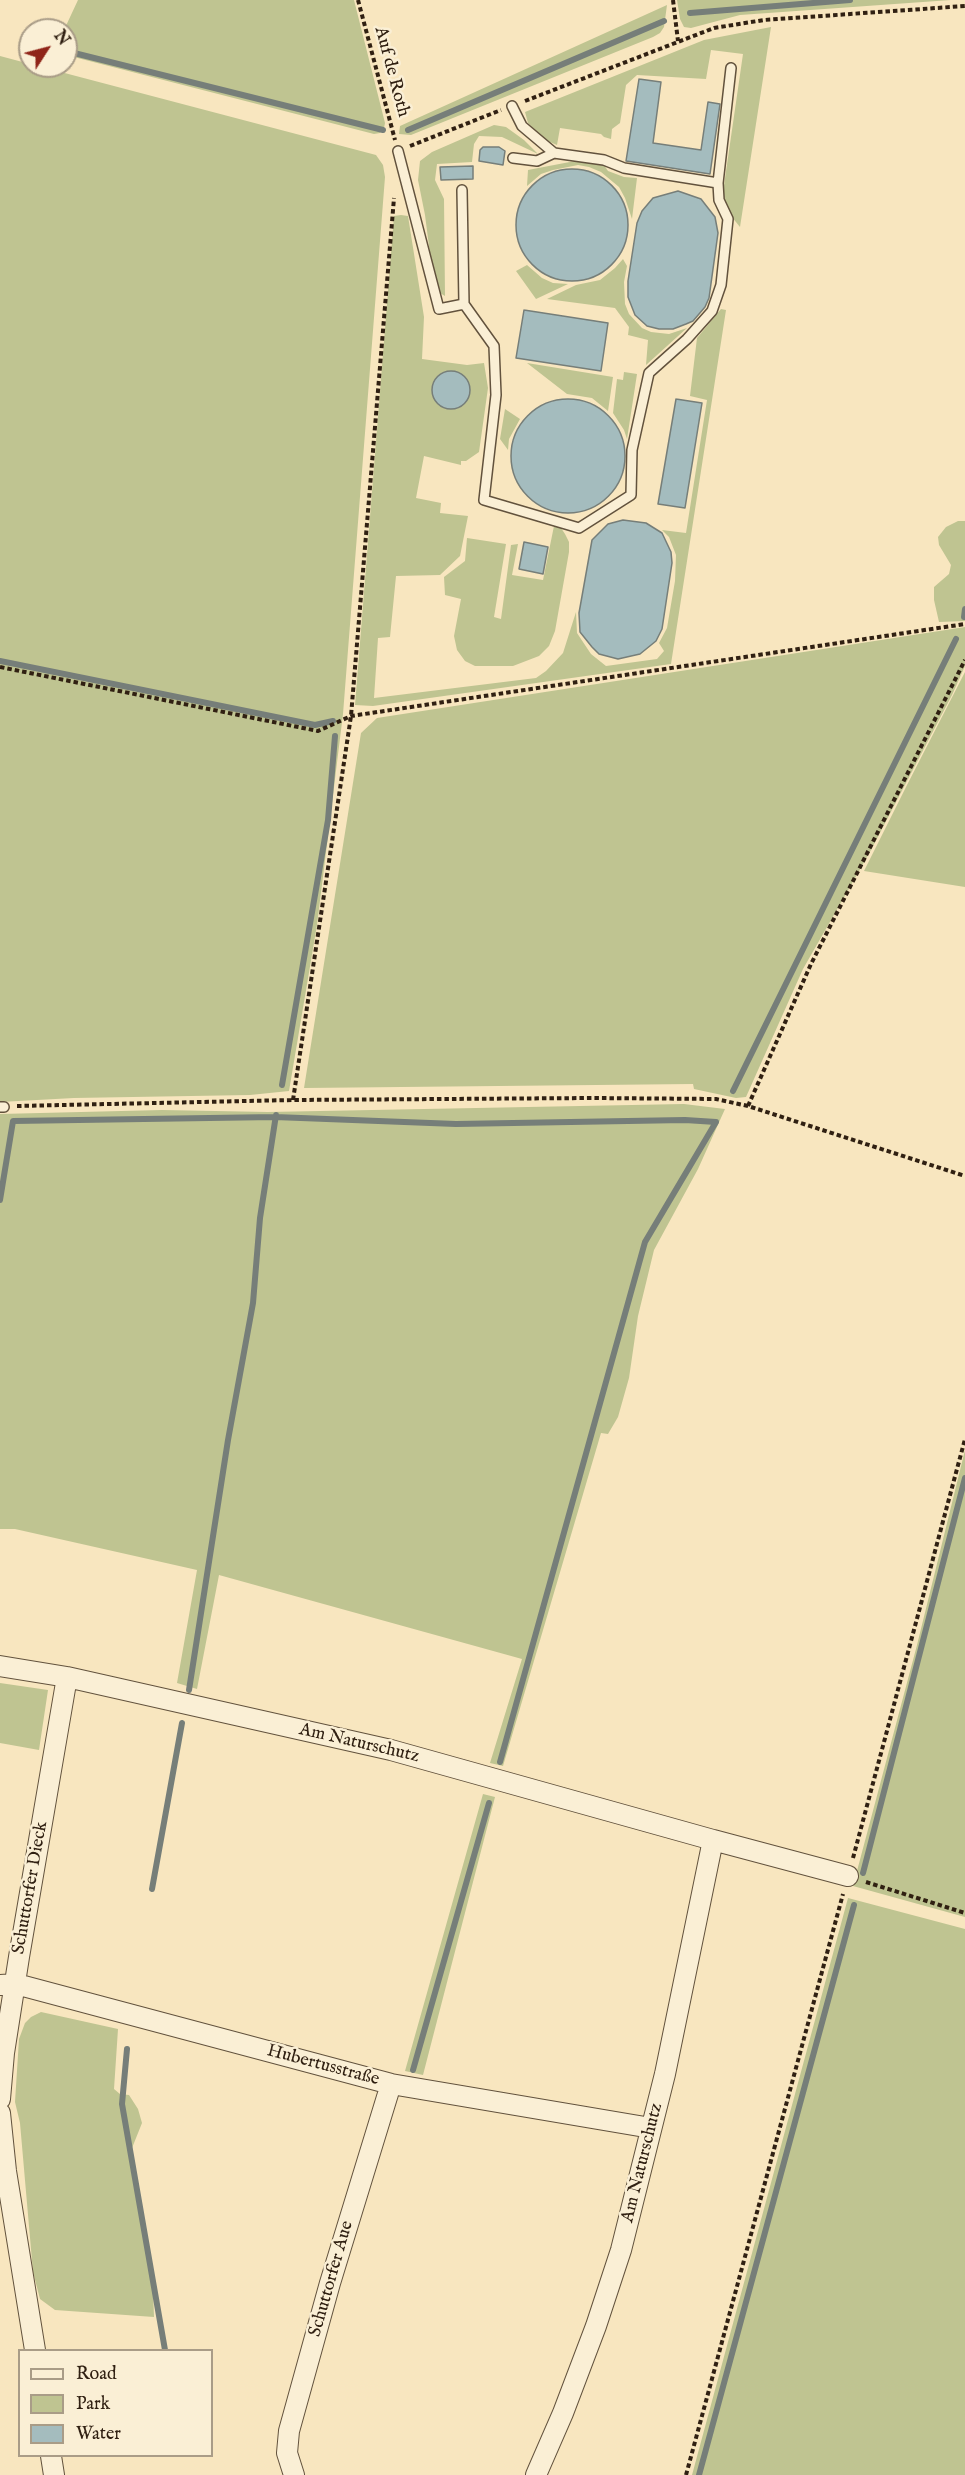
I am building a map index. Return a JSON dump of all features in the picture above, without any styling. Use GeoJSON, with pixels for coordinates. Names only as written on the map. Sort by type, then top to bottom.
{"type":"FeatureCollection","features":[{"type":"Feature","properties":{"kind":"street","name":"Am Naturschutz"},"geometry":{"type":"LineString","coordinates":[[0,1666],[67,1677],[391,1750],[848,1876]]}},
{"type":"Feature","properties":{"kind":"street","name":"Schuttorfer Dieck"},"geometry":{"type":"LineString","coordinates":[[0,2099],[8,1984],[67,1677]]}},
{"type":"Feature","properties":{"kind":"street","name":"Am Naturschutz"},"geometry":{"type":"LineString","coordinates":[[536,2475],[567,2402],[614,2272],[636,2195],[665,2074],[713,1840]]}},
{"type":"Feature","properties":{"kind":"street","name":"Hubertusstraße"},"geometry":{"type":"LineString","coordinates":[[8,1984],[391,2084],[651,2128]]}},
{"type":"Feature","properties":{"kind":"street","name":"Schuttorfer Aue"},"geometry":{"type":"LineString","coordinates":[[294,2475],[287,2453],[288,2431],[330,2283],[391,2084]]}},
{"type":"Feature","properties":{"kind":"street"},"geometry":{"type":"LineString","coordinates":[[0,2113],[6,2171],[34,2349]]}},
{"type":"Feature","properties":{"kind":"street"},"geometry":{"type":"LineString","coordinates":[[51,2457],[54,2475]]}},
{"type":"Feature","properties":{"kind":"lane"},"geometry":{"type":"LineString","coordinates":[[462,190],[464,304],[494,346],[496,395],[484,500],[579,528],[631,495],[632,450],[649,373],[687,339],[712,311],[722,285],[728,219],[719,200],[718,183],[731,68]]}},
{"type":"Feature","properties":{"kind":"lane"},"geometry":{"type":"LineString","coordinates":[[512,106],[522,126],[554,153],[604,160],[624,168],[718,183]]}},
{"type":"Feature","properties":{"kind":"lane"},"geometry":{"type":"LineString","coordinates":[[398,151],[439,309],[464,304]]}},
{"type":"Feature","properties":{"kind":"lane"},"geometry":{"type":"LineString","coordinates":[[513,158],[537,161],[554,153]]}},
{"type":"Feature","properties":{"kind":"path","name":"Auf de Roth"},"geometry":{"type":"LineString","coordinates":[[358,0],[398,151]]}},
{"type":"Feature","properties":{"kind":"path"},"geometry":{"type":"LineString","coordinates":[[673,0],[678,41]]}},
{"type":"Feature","properties":{"kind":"path"},"geometry":{"type":"LineString","coordinates":[[398,151],[714,28],[764,20],[965,6]]}},
{"type":"Feature","properties":{"kind":"path"},"geometry":{"type":"LineString","coordinates":[[293,1100],[351,716],[395,186]]}},
{"type":"Feature","properties":{"kind":"path"},"geometry":{"type":"LineString","coordinates":[[0,667],[318,731],[351,716],[965,624]]}},
{"type":"Feature","properties":{"kind":"path"},"geometry":{"type":"LineString","coordinates":[[748,1106],[811,964],[965,660]]}},
{"type":"Feature","properties":{"kind":"path"},"geometry":{"type":"LineString","coordinates":[[2,1107],[293,1100],[689,1098],[748,1106],[965,1176]]}},
{"type":"Feature","properties":{"kind":"path"},"geometry":{"type":"LineString","coordinates":[[686,2475],[965,1439]]}},
{"type":"Feature","properties":{"kind":"path"},"geometry":{"type":"LineString","coordinates":[[848,1876],[965,1913]]}},
{"type":"Feature","properties":{"kind":"green space"},"geometry":{"type":"Polygon","coordinates":[[[78,0],[354,0],[385,123],[384,128],[380,133],[374,134],[78,58],[78,18],[70,18],[78,0]]]}},
{"type":"Feature","properties":{"kind":"green space"},"geometry":{"type":"Polygon","coordinates":[[[677,0],[951,0],[740,15],[691,28],[684,27],[680,19],[677,0]]]}},
{"type":"Feature","properties":{"kind":"green space"},"geometry":{"type":"Polygon","coordinates":[[[667,5],[664,27],[653,37],[411,135],[399,134],[400,126],[667,5]]]}},
{"type":"Feature","properties":{"kind":"green space"},"geometry":{"type":"Polygon","coordinates":[[[771,27],[740,227],[727,211],[723,192],[743,54],[711,50],[706,79],[637,75],[626,85],[620,123],[612,129],[611,139],[601,134],[560,128],[557,145],[543,139],[528,123],[525,112],[704,40],[771,27]]]}},
{"type":"Feature","properties":{"kind":"green space"},"geometry":{"type":"Polygon","coordinates":[[[0,56],[18,61],[18,78],[78,77],[376,155],[383,165],[385,177],[343,714],[317,925],[289,1091],[250,1095],[74,1098],[0,1102],[0,56]]]}},
{"type":"Feature","properties":{"kind":"green space"},"geometry":{"type":"Polygon","coordinates":[[[494,125],[506,127],[538,154],[502,137],[479,136],[474,144],[472,162],[437,164],[435,180],[444,199],[445,296],[434,285],[418,180],[420,161],[432,152],[494,125]]]}},
{"type":"Feature","properties":{"kind":"green space"},"geometry":{"type":"Polygon","coordinates":[[[575,161],[604,165],[608,171],[624,177],[637,178],[632,219],[619,187],[601,172],[589,167],[578,165],[553,170],[541,174],[527,186],[528,170],[575,161]]]}},
{"type":"Feature","properties":{"kind":"green space"},"geometry":{"type":"Polygon","coordinates":[[[394,216],[408,216],[424,317],[422,359],[467,365],[484,363],[488,388],[479,452],[466,461],[461,461],[461,465],[424,456],[416,498],[441,503],[440,513],[468,516],[460,556],[440,575],[396,576],[390,637],[378,638],[374,698],[536,678],[563,653],[576,612],[577,633],[591,654],[606,666],[657,659],[664,651],[659,643],[667,628],[675,581],[676,555],[669,537],[662,530],[686,533],[707,400],[690,396],[697,338],[721,309],[726,310],[671,664],[373,706],[355,705],[394,216]]]}},
{"type":"Feature","properties":{"kind":"green space"},"geometry":{"type":"Polygon","coordinates":[[[623,259],[627,266],[624,282],[625,304],[629,314],[642,328],[651,332],[669,334],[687,328],[646,365],[648,340],[628,335],[629,327],[615,308],[547,299],[576,285],[600,280],[623,259]]]}},
{"type":"Feature","properties":{"kind":"green space"},"geometry":{"type":"Polygon","coordinates":[[[527,265],[542,278],[553,283],[568,284],[536,299],[516,271],[527,265]]]}},
{"type":"Feature","properties":{"kind":"green space"},"geometry":{"type":"Polygon","coordinates":[[[527,363],[613,377],[608,411],[592,398],[567,394],[527,363]]]}},
{"type":"Feature","properties":{"kind":"green space"},"geometry":{"type":"Polygon","coordinates":[[[624,372],[637,374],[627,439],[613,413],[617,379],[623,380],[624,372]]]}},
{"type":"Feature","properties":{"kind":"green space"},"geometry":{"type":"Polygon","coordinates":[[[505,409],[520,419],[509,439],[508,450],[500,439],[505,409]]]}},
{"type":"Feature","properties":{"kind":"green space"},"geometry":{"type":"Polygon","coordinates":[[[958,521],[965,521],[965,621],[939,622],[934,600],[934,587],[949,574],[951,565],[939,545],[938,537],[946,527],[958,521]]]}},
{"type":"Feature","properties":{"kind":"green space"},"geometry":{"type":"Polygon","coordinates":[[[554,526],[561,528],[565,534],[569,542],[569,552],[555,631],[549,646],[539,656],[513,666],[475,666],[465,661],[457,650],[454,636],[461,599],[445,595],[444,577],[465,561],[467,538],[506,544],[494,617],[501,619],[511,545],[518,544],[512,575],[543,580],[554,526]]]}},
{"type":"Feature","properties":{"kind":"green space"},"geometry":{"type":"Polygon","coordinates":[[[965,627],[965,666],[952,695],[871,850],[803,969],[746,1097],[736,1098],[694,1089],[693,1084],[304,1088],[361,733],[377,718],[965,627]]]}},
{"type":"Feature","properties":{"kind":"green space"},"geometry":{"type":"Polygon","coordinates":[[[965,672],[965,887],[864,871],[907,785],[965,672]]]}},
{"type":"Feature","properties":{"kind":"green space"},"geometry":{"type":"Polygon","coordinates":[[[684,1104],[725,1109],[698,1169],[654,1250],[638,1316],[629,1378],[618,1417],[608,1434],[601,1433],[503,1766],[490,1763],[522,1659],[219,1575],[197,1689],[177,1683],[197,1570],[15,1529],[0,1529],[0,1114],[162,1110],[268,1112],[684,1104]]]}},
{"type":"Feature","properties":{"kind":"green space"},"geometry":{"type":"Polygon","coordinates":[[[965,1450],[965,1917],[853,1886],[917,1645],[965,1450]]]}},
{"type":"Feature","properties":{"kind":"green space"},"geometry":{"type":"Polygon","coordinates":[[[0,1683],[48,1690],[39,1750],[0,1743],[0,1683]]]}},
{"type":"Feature","properties":{"kind":"green space"},"geometry":{"type":"Polygon","coordinates":[[[483,1794],[495,1797],[423,2075],[405,2071],[483,1794]]]}},
{"type":"Feature","properties":{"kind":"green space"},"geometry":{"type":"Polygon","coordinates":[[[848,1898],[965,1929],[965,2475],[692,2475],[848,1898]]]}},
{"type":"Feature","properties":{"kind":"green space"},"geometry":{"type":"Polygon","coordinates":[[[41,2012],[118,2029],[114,2089],[120,2094],[129,2095],[138,2109],[142,2123],[132,2148],[152,2263],[154,2317],[55,2310],[40,2299],[33,2272],[20,2123],[15,2102],[19,2039],[25,2023],[41,2012]]]}},
{"type":"Feature","properties":{"kind":"water"},"geometry":{"type":"Polygon","coordinates":[[[639,79],[661,82],[653,143],[701,150],[708,102],[720,104],[710,174],[626,161],[639,79]]]}},
{"type":"Feature","properties":{"kind":"water"},"geometry":{"type":"Polygon","coordinates":[[[483,147],[499,147],[505,151],[503,165],[479,161],[480,150],[483,147]]]}},
{"type":"Feature","properties":{"kind":"water"},"geometry":{"type":"Polygon","coordinates":[[[473,166],[473,179],[441,180],[440,167],[473,166]]]}},
{"type":"Feature","properties":{"kind":"water"},"geometry":{"type":"Polygon","coordinates":[[[572,169],[593,173],[612,185],[624,204],[628,225],[624,246],[612,265],[593,277],[572,281],[551,277],[532,265],[520,246],[516,225],[520,204],[532,185],[551,173],[572,169]]]}},
{"type":"Feature","properties":{"kind":"water"},"geometry":{"type":"Polygon","coordinates":[[[678,191],[701,199],[715,217],[718,233],[709,298],[705,307],[693,321],[673,329],[659,329],[647,326],[635,315],[628,297],[628,281],[637,223],[642,211],[653,198],[678,191]]]}},
{"type":"Feature","properties":{"kind":"water"},"geometry":{"type":"Polygon","coordinates":[[[524,310],[608,323],[601,371],[516,358],[524,310]]]}},
{"type":"Feature","properties":{"kind":"water"},"geometry":{"type":"Polygon","coordinates":[[[451,371],[465,376],[470,390],[465,404],[451,409],[437,404],[432,390],[437,376],[451,371]]]}},
{"type":"Feature","properties":{"kind":"water"},"geometry":{"type":"Polygon","coordinates":[[[568,399],[590,404],[608,416],[620,434],[625,456],[620,478],[608,496],[590,508],[568,513],[546,508],[528,496],[516,478],[511,456],[516,434],[528,416],[546,404],[568,399]]]}},
{"type":"Feature","properties":{"kind":"water"},"geometry":{"type":"Polygon","coordinates":[[[676,399],[702,403],[685,508],[658,504],[676,399]]]}},
{"type":"Feature","properties":{"kind":"water"},"geometry":{"type":"Polygon","coordinates":[[[623,520],[646,523],[662,533],[671,552],[672,563],[662,629],[656,641],[640,654],[618,659],[599,654],[592,647],[580,632],[579,613],[592,540],[608,524],[623,520]]]}},
{"type":"Feature","properties":{"kind":"water"},"geometry":{"type":"Polygon","coordinates":[[[524,542],[548,547],[543,574],[519,569],[524,542]]]}},
{"type":"Feature","properties":{"kind":"waterway"},"geometry":{"type":"LineString","coordinates":[[690,13],[850,0]]}},
{"type":"Feature","properties":{"kind":"waterway"},"geometry":{"type":"LineString","coordinates":[[408,130],[664,21]]}},
{"type":"Feature","properties":{"kind":"waterway"},"geometry":{"type":"LineString","coordinates":[[78,54],[383,130]]}},
{"type":"Feature","properties":{"kind":"waterway"},"geometry":{"type":"LineString","coordinates":[[964,617],[965,609]]}},
{"type":"Feature","properties":{"kind":"waterway"},"geometry":{"type":"LineString","coordinates":[[733,1091],[956,639]]}},
{"type":"Feature","properties":{"kind":"waterway"},"geometry":{"type":"LineString","coordinates":[[0,661],[315,725],[333,721]]}},
{"type":"Feature","properties":{"kind":"waterway"},"geometry":{"type":"LineString","coordinates":[[282,1085],[328,820],[335,736]]}},
{"type":"Feature","properties":{"kind":"waterway"},"geometry":{"type":"LineString","coordinates":[[189,1690],[228,1440],[253,1303],[260,1218],[276,1115]]}},
{"type":"Feature","properties":{"kind":"waterway"},"geometry":{"type":"LineString","coordinates":[[0,1200],[13,1121],[275,1117],[456,1124],[685,1120],[716,1122],[645,1242],[500,1762]]}},
{"type":"Feature","properties":{"kind":"waterway"},"geometry":{"type":"LineString","coordinates":[[863,1873],[965,1478]]}},
{"type":"Feature","properties":{"kind":"waterway"},"geometry":{"type":"LineString","coordinates":[[152,1889],[182,1723]]}},
{"type":"Feature","properties":{"kind":"waterway"},"geometry":{"type":"LineString","coordinates":[[413,2070],[489,1803]]}},
{"type":"Feature","properties":{"kind":"waterway"},"geometry":{"type":"LineString","coordinates":[[699,2475],[854,1905]]}},
{"type":"Feature","properties":{"kind":"waterway"},"geometry":{"type":"LineString","coordinates":[[127,2049],[122,2104],[165,2349]]}}]}
